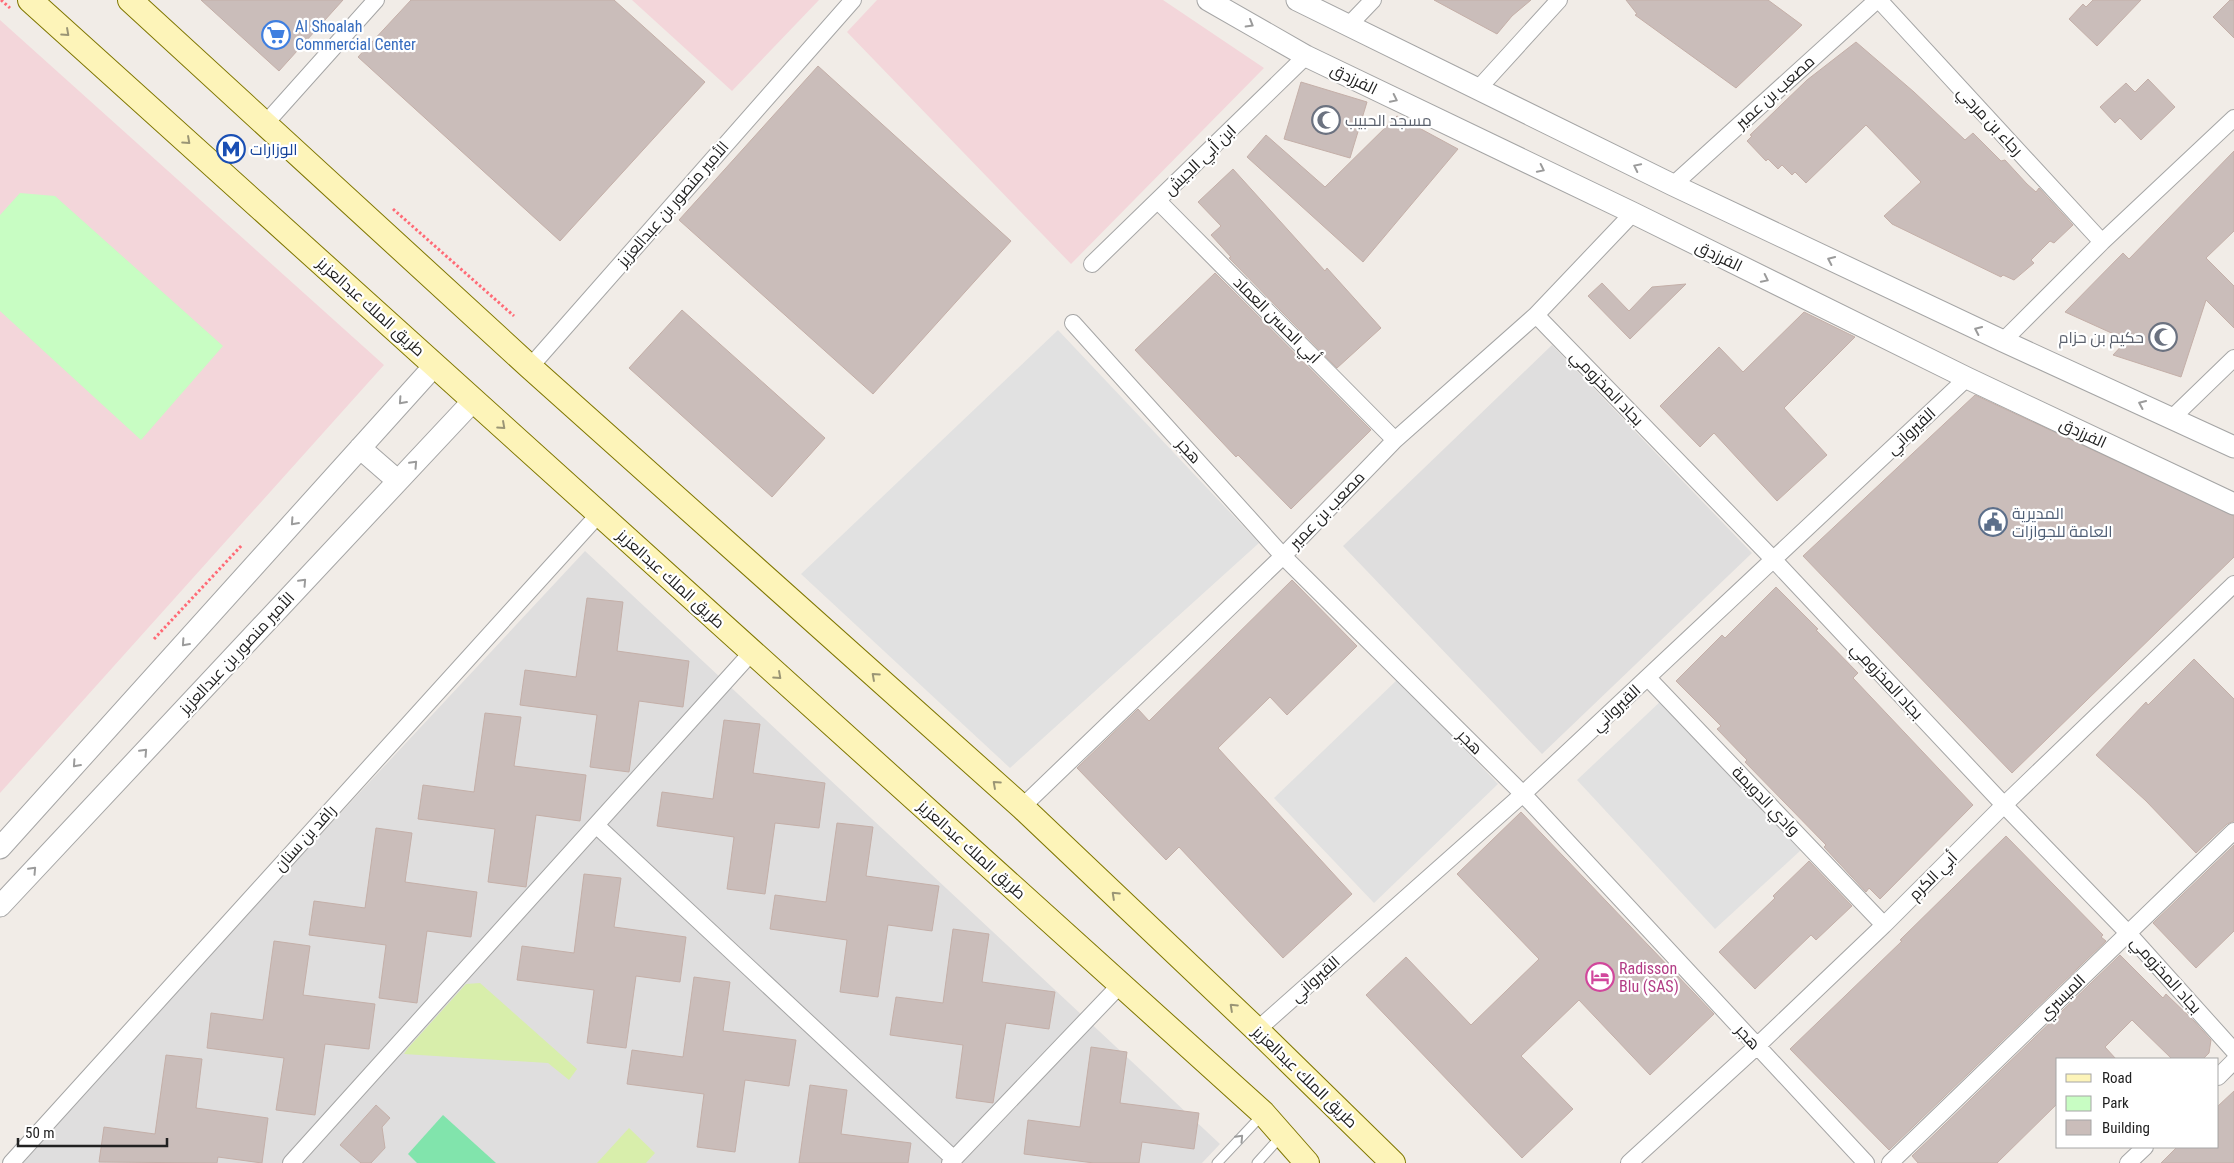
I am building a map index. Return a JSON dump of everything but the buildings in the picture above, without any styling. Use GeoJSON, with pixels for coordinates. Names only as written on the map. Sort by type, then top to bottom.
{"type":"FeatureCollection","features":[{"type":"Feature","properties":{"kind":"main road","name":"طريق الملك عبدالعزيز"},"geometry":{"type":"LineString","coordinates":[[30,0],[1264,1113],[1307,1163]]}},
{"type":"Feature","properties":{"kind":"main road","name":"طريق الملك عبدالعزيز"},"geometry":{"type":"LineString","coordinates":[[130,0],[530,366],[1022,808],[1257,1030],[1393,1163]]}},
{"type":"Feature","properties":{"kind":"street"},"geometry":{"type":"LineString","coordinates":[[265,124],[376,0]]}},
{"type":"Feature","properties":{"kind":"street","name":"الأمير منصور بن عبدالعزيز"},"geometry":{"type":"LineString","coordinates":[[530,366],[853,0]]}},
{"type":"Feature","properties":{"kind":"street","name":"الفرزدق"},"geometry":{"type":"LineString","coordinates":[[1208,0],[1306,56],[1633,213],[1967,378],[2234,504]]}},
{"type":"Feature","properties":{"kind":"street"},"geometry":{"type":"LineString","coordinates":[[1297,0],[1673,185],[2003,341],[2234,447]]}},
{"type":"Feature","properties":{"kind":"street"},"geometry":{"type":"LineString","coordinates":[[1348,26],[1373,0]]}},
{"type":"Feature","properties":{"kind":"street"},"geometry":{"type":"LineString","coordinates":[[1478,89],[1559,0]]}},
{"type":"Feature","properties":{"kind":"street","name":"مصعب بن عمير"},"geometry":{"type":"LineString","coordinates":[[1673,185],[1878,0]]}},
{"type":"Feature","properties":{"kind":"street","name":"رجاء بن مرجي"},"geometry":{"type":"LineString","coordinates":[[1878,0],[2102,242]]}},
{"type":"Feature","properties":{"kind":"street","name":"ابن أبي الجيش"},"geometry":{"type":"LineString","coordinates":[[1092,264],[1306,56]]}},
{"type":"Feature","properties":{"kind":"street"},"geometry":{"type":"LineString","coordinates":[[2003,341],[2102,242],[2234,118]]}},
{"type":"Feature","properties":{"kind":"street","name":"أبي الحسن العماد"},"geometry":{"type":"LineString","coordinates":[[1158,200],[1395,440]]}},
{"type":"Feature","properties":{"kind":"street","name":"مصعب بن عمير"},"geometry":{"type":"LineString","coordinates":[[1022,808],[1283,556],[1395,440],[1536,315],[1633,213]]}},
{"type":"Feature","properties":{"kind":"street","name":"بجاد المخزومي"},"geometry":{"type":"LineString","coordinates":[[1536,315],[1773,559],[2004,805],[2128,933],[2234,1051]]}},
{"type":"Feature","properties":{"kind":"street","name":"هجر"},"geometry":{"type":"LineString","coordinates":[[1073,323],[1283,556],[1523,794],[1756,1047],[1866,1163]]}},
{"type":"Feature","properties":{"kind":"street"},"geometry":{"type":"LineString","coordinates":[[2172,418],[2234,358]]}},
{"type":"Feature","properties":{"kind":"street"},"geometry":{"type":"LineString","coordinates":[[0,848],[435,365]]}},
{"type":"Feature","properties":{"kind":"street","name":"القيرواني"},"geometry":{"type":"LineString","coordinates":[[1257,1030],[1523,794],[1967,378]]}},
{"type":"Feature","properties":{"kind":"street","name":"الأمير منصور بن عبدالعزيز"},"geometry":{"type":"LineString","coordinates":[[0,906],[473,401]]}},
{"type":"Feature","properties":{"kind":"street"},"geometry":{"type":"LineString","coordinates":[[360,448],[398,481]]}},
{"type":"Feature","properties":{"kind":"street","name":"رافد بن سنان"},"geometry":{"type":"LineString","coordinates":[[11,1163],[599,514]]}},
{"type":"Feature","properties":{"kind":"street","name":"أبي الكرم"},"geometry":{"type":"LineString","coordinates":[[1629,1163],[1756,1047],[1884,925],[2004,805],[2234,584]]}},
{"type":"Feature","properties":{"kind":"street"},"geometry":{"type":"LineString","coordinates":[[291,1163],[752,652]]}},
{"type":"Feature","properties":{"kind":"street","name":"وادي الدويمة"},"geometry":{"type":"LineString","coordinates":[[1648,678],[1884,925]]}},
{"type":"Feature","properties":{"kind":"street"},"geometry":{"type":"LineString","coordinates":[[597,826],[952,1161],[1120,984]]}},
{"type":"Feature","properties":{"kind":"street","name":"الميسري"},"geometry":{"type":"LineString","coordinates":[[1890,1163],[2234,831]]}},
{"type":"Feature","properties":{"kind":"street"},"geometry":{"type":"LineString","coordinates":[[2219,1076],[2234,1061]]}},
{"type":"Feature","properties":{"kind":"street"},"geometry":{"type":"LineString","coordinates":[[2128,1163],[2144,1148]]}},
{"type":"Feature","properties":{"kind":"lane"},"geometry":{"type":"LineString","coordinates":[[1217,1163],[1264,1113]]}},
{"type":"Feature","properties":{"kind":"lane"},"geometry":{"type":"LineString","coordinates":[[1256,1163],[1282,1135]]}},
{"type":"Feature","properties":{"kind":"path"},"geometry":{"type":"LineString","coordinates":[[388,205],[514,316]]}},
{"type":"Feature","properties":{"kind":"path"},"geometry":{"type":"LineString","coordinates":[[154,640],[249,538]]}},
{"type":"Feature","properties":{"kind":"shaded area"},"geometry":{"type":"Polygon","coordinates":[[[632,0],[819,0],[732,91],[632,0]]]}},
{"type":"Feature","properties":{"kind":"shaded area"},"geometry":{"type":"Polygon","coordinates":[[[877,0],[1163,0],[1264,68],[1071,264],[847,32],[877,0]]]}},
{"type":"Feature","properties":{"kind":"shaded area"},"geometry":{"type":"Polygon","coordinates":[[[0,20],[384,365],[0,793],[0,20]]]}},
{"type":"Feature","properties":{"kind":"shaded area"},"geometry":{"type":"Polygon","coordinates":[[[1058,330],[1259,543],[1010,768],[801,574],[1058,330]]]}},
{"type":"Feature","properties":{"kind":"shaded area"},"geometry":{"type":"Polygon","coordinates":[[[1552,345],[1752,553],[1542,754],[1343,546],[1552,345]]]}},
{"type":"Feature","properties":{"kind":"shaded area"},"geometry":{"type":"Polygon","coordinates":[[[585,551],[1220,1144],[1202,1163],[14,1163],[585,551]]]}},
{"type":"Feature","properties":{"kind":"shaded area"},"geometry":{"type":"Polygon","coordinates":[[[1398,679],[1498,784],[1374,903],[1274,798],[1398,679]]]}},
{"type":"Feature","properties":{"kind":"shaded area"},"geometry":{"type":"Polygon","coordinates":[[[1662,700],[1801,850],[1715,929],[1577,780],[1662,700]]]}},
{"type":"Feature","properties":{"kind":"green space"},"geometry":{"type":"Polygon","coordinates":[[[20,193],[55,196],[223,346],[141,440],[0,311],[0,215],[20,193]]]}},
{"type":"Feature","properties":{"kind":"green space"},"geometry":{"type":"Polygon","coordinates":[[[480,983],[577,1069],[569,1080],[548,1063],[404,1054],[466,984],[480,983]]]}},
{"type":"Feature","properties":{"kind":"green space"},"geometry":{"type":"Polygon","coordinates":[[[443,1115],[496,1163],[417,1163],[408,1154],[443,1115]]]}},
{"type":"Feature","properties":{"kind":"green space"},"geometry":{"type":"Polygon","coordinates":[[[629,1128],[655,1153],[646,1163],[597,1163],[629,1128]]]}},
{"type":"Feature","properties":{"kind":"place","name":"Al Shoalah Commercial Center"},"geometry":{"type":"Point","coordinates":[276,35]}},
{"type":"Feature","properties":{"kind":"place","name":"مسجد الحبيب"},"geometry":{"type":"Point","coordinates":[1326,120]}},
{"type":"Feature","properties":{"kind":"place","name":"الوزارات"},"geometry":{"type":"Point","coordinates":[231,149]}},
{"type":"Feature","properties":{"kind":"place","name":"حكيم بن حزام"},"geometry":{"type":"Point","coordinates":[2163,337]}},
{"type":"Feature","properties":{"kind":"place","name":"المديرية العامة للجوازات"},"geometry":{"type":"Point","coordinates":[1993,522]}},
{"type":"Feature","properties":{"kind":"place","name":"Radisson Blu (SAS)"},"geometry":{"type":"Point","coordinates":[1600,977]}}]}
